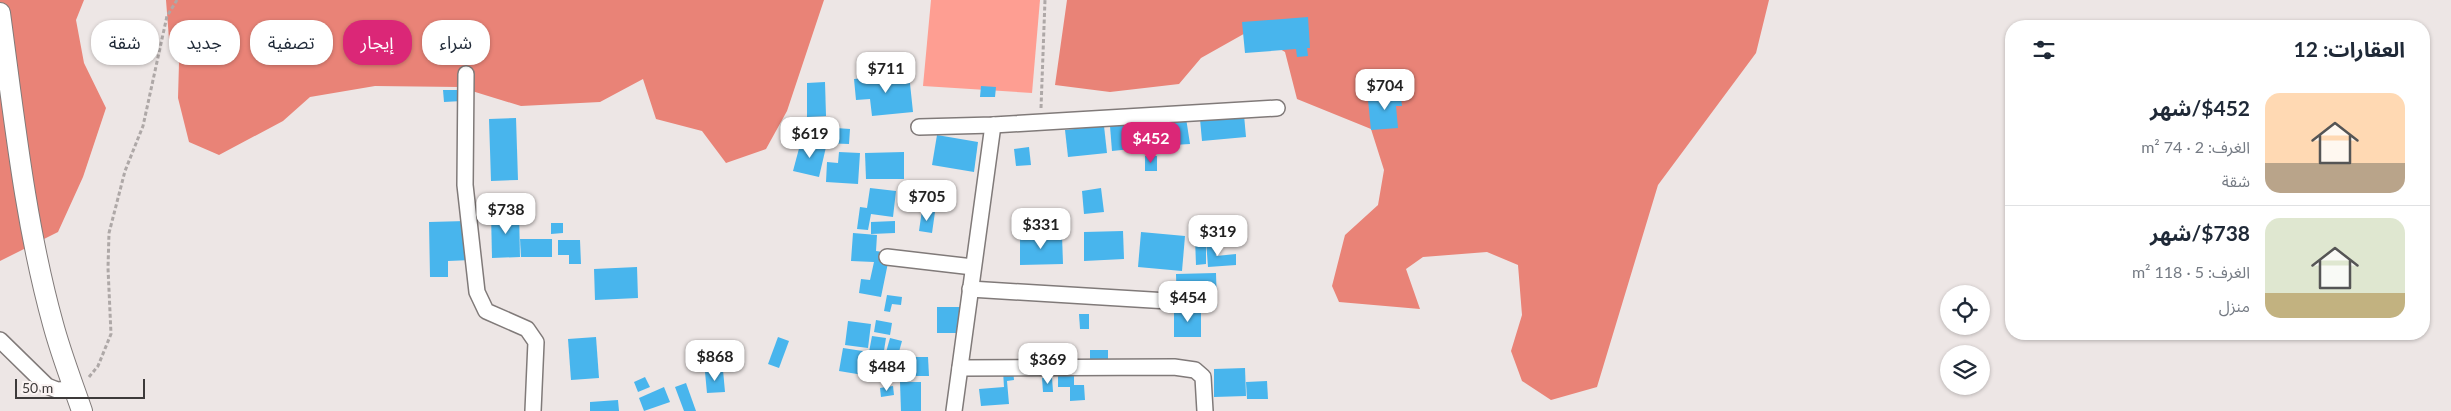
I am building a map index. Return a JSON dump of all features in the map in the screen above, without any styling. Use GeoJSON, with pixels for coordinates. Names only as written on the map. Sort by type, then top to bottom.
{"type":"FeatureCollection","features":[{"type":"Feature","properties":{"kind":"main road"},"geometry":{"type":"LineString","coordinates":[[0,13],[30,220],[39,265],[53,325],[82,411]]}},
{"type":"Feature","properties":{"kind":"street"},"geometry":{"type":"LineString","coordinates":[[466,74],[465,185],[477,292],[486,311],[527,329],[536,342],[533,411]]}},
{"type":"Feature","properties":{"kind":"street"},"geometry":{"type":"LineString","coordinates":[[919,127],[993,125],[1278,108]]}},
{"type":"Feature","properties":{"kind":"street"},"geometry":{"type":"LineString","coordinates":[[954,411],[993,125]]}},
{"type":"Feature","properties":{"kind":"street"},"geometry":{"type":"LineString","coordinates":[[887,258],[973,267]]}},
{"type":"Feature","properties":{"kind":"street"},"geometry":{"type":"LineString","coordinates":[[970,289],[1201,303]]}},
{"type":"Feature","properties":{"kind":"street"},"geometry":{"type":"LineString","coordinates":[[0,340],[47,386],[57,390],[75,389]]}},
{"type":"Feature","properties":{"kind":"street"},"geometry":{"type":"LineString","coordinates":[[960,368],[1174,367],[1195,370],[1203,377],[1204,411]]}},
{"type":"Feature","properties":{"kind":"path"},"geometry":{"type":"LineString","coordinates":[[75,389],[98,366],[111,334],[108,268],[109,233],[124,171],[143,126],[167,16],[177,0]]}},
{"type":"Feature","properties":{"kind":"path"},"geometry":{"type":"LineString","coordinates":[[1040,121],[1045,0]]}},
{"type":"Feature","properties":{"kind":"shaded area"},"geometry":{"type":"Polygon","coordinates":[[[0,0],[84,0],[76,20],[84,63],[106,108],[83,177],[58,232],[0,261],[0,0]]]}},
{"type":"Feature","properties":{"kind":"shaded area"},"geometry":{"type":"Polygon","coordinates":[[[166,0],[824,0],[787,111],[766,149],[726,163],[702,131],[656,119],[643,79],[600,102],[521,106],[459,87],[375,86],[310,97],[283,121],[219,155],[189,142],[178,98],[179,65],[240,65],[240,20],[169,20],[169,39],[166,0]]]}},
{"type":"Feature","properties":{"kind":"shaded area"},"geometry":{"type":"Polygon","coordinates":[[[931,0],[1040,0],[1032,93],[923,86],[931,0]]]}},
{"type":"Feature","properties":{"kind":"shaded area"},"geometry":{"type":"Polygon","coordinates":[[[1067,0],[1769,0],[1756,53],[1658,185],[1597,387],[1551,400],[1522,381],[1511,351],[1522,315],[1518,265],[1487,252],[1423,257],[1406,269],[1420,309],[1339,302],[1332,286],[1345,235],[1378,205],[1384,170],[1371,129],[1297,99],[1285,52],[1249,31],[1201,58],[1179,84],[1110,92],[1055,85],[1067,0]]]}},
{"type":"Feature","properties":{"kind":"building"},"geometry":{"type":"Polygon","coordinates":[[[1308,17],[1310,48],[1307,48],[1308,56],[1297,57],[1296,49],[1245,53],[1242,22],[1308,17]]]}},
{"type":"Feature","properties":{"kind":"building"},"geometry":{"type":"Polygon","coordinates":[[[909,74],[913,112],[872,116],[870,99],[856,100],[854,79],[909,74]]]}},
{"type":"Feature","properties":{"kind":"building"},"geometry":{"type":"Polygon","coordinates":[[[825,82],[826,116],[807,117],[807,83],[825,82]]]}},
{"type":"Feature","properties":{"kind":"building"},"geometry":{"type":"Polygon","coordinates":[[[981,86],[996,87],[995,97],[980,97],[981,86]]]}},
{"type":"Feature","properties":{"kind":"building"},"geometry":{"type":"Polygon","coordinates":[[[1400,89],[1402,106],[1396,106],[1398,128],[1371,130],[1368,100],[1385,99],[1385,90],[1400,89]]]}},
{"type":"Feature","properties":{"kind":"building"},"geometry":{"type":"Polygon","coordinates":[[[443,90],[462,90],[462,101],[444,102],[443,90]]]}},
{"type":"Feature","properties":{"kind":"building"},"geometry":{"type":"Polygon","coordinates":[[[1244,115],[1246,137],[1202,141],[1200,119],[1244,115]]]}},
{"type":"Feature","properties":{"kind":"building"},"geometry":{"type":"Polygon","coordinates":[[[516,118],[518,180],[491,181],[489,119],[516,118]]]}},
{"type":"Feature","properties":{"kind":"building"},"geometry":{"type":"Polygon","coordinates":[[[1186,118],[1190,144],[1156,146],[1151,123],[1186,118]]]}},
{"type":"Feature","properties":{"kind":"building"},"geometry":{"type":"Polygon","coordinates":[[[1147,123],[1150,147],[1112,151],[1110,126],[1147,123]]]}},
{"type":"Feature","properties":{"kind":"building"},"geometry":{"type":"Polygon","coordinates":[[[1104,126],[1107,153],[1068,157],[1065,130],[1104,126]]]}},
{"type":"Feature","properties":{"kind":"building"},"geometry":{"type":"Polygon","coordinates":[[[836,128],[850,129],[849,144],[821,143],[822,135],[836,136],[836,128]]]}},
{"type":"Feature","properties":{"kind":"building"},"geometry":{"type":"Polygon","coordinates":[[[937,135],[978,142],[974,172],[932,165],[937,135]]]}},
{"type":"Feature","properties":{"kind":"building"},"geometry":{"type":"Polygon","coordinates":[[[801,141],[826,147],[819,177],[793,171],[801,141]]]}},
{"type":"Feature","properties":{"kind":"building"},"geometry":{"type":"Polygon","coordinates":[[[1029,147],[1031,165],[1016,166],[1014,149],[1029,147]]]}},
{"type":"Feature","properties":{"kind":"building"},"geometry":{"type":"Polygon","coordinates":[[[839,152],[860,153],[858,184],[826,182],[827,162],[838,163],[839,152]]]}},
{"type":"Feature","properties":{"kind":"building"},"geometry":{"type":"Polygon","coordinates":[[[904,152],[904,179],[866,179],[865,153],[904,152]]]}},
{"type":"Feature","properties":{"kind":"building"},"geometry":{"type":"Polygon","coordinates":[[[1145,156],[1157,156],[1157,171],[1145,171],[1145,156]]]}},
{"type":"Feature","properties":{"kind":"building"},"geometry":{"type":"Polygon","coordinates":[[[870,188],[896,191],[893,217],[871,214],[868,230],[857,229],[860,207],[867,208],[870,188]]]}},
{"type":"Feature","properties":{"kind":"building"},"geometry":{"type":"Polygon","coordinates":[[[1101,188],[1104,212],[1084,214],[1082,191],[1101,188]]]}},
{"type":"Feature","properties":{"kind":"building"},"geometry":{"type":"Polygon","coordinates":[[[922,210],[935,212],[932,233],[919,231],[922,210]]]}},
{"type":"Feature","properties":{"kind":"building"},"geometry":{"type":"Polygon","coordinates":[[[519,212],[520,257],[492,258],[491,213],[519,212]]]}},
{"type":"Feature","properties":{"kind":"building"},"geometry":{"type":"Polygon","coordinates":[[[466,221],[471,260],[448,261],[448,277],[430,277],[429,222],[466,221]]]}},
{"type":"Feature","properties":{"kind":"building"},"geometry":{"type":"Polygon","coordinates":[[[895,221],[895,233],[871,234],[871,222],[895,221]]]}},
{"type":"Feature","properties":{"kind":"building"},"geometry":{"type":"Polygon","coordinates":[[[551,223],[563,223],[563,233],[551,234],[551,223]]]}},
{"type":"Feature","properties":{"kind":"building"},"geometry":{"type":"Polygon","coordinates":[[[1123,231],[1124,259],[1084,261],[1084,232],[1123,231]]]}},
{"type":"Feature","properties":{"kind":"building"},"geometry":{"type":"Polygon","coordinates":[[[1141,232],[1185,236],[1182,271],[1138,267],[1141,232]]]}},
{"type":"Feature","properties":{"kind":"building"},"geometry":{"type":"Polygon","coordinates":[[[853,233],[877,235],[876,251],[890,253],[881,297],[859,293],[861,279],[870,280],[874,262],[851,261],[853,233]]]}},
{"type":"Feature","properties":{"kind":"building"},"geometry":{"type":"Polygon","coordinates":[[[1062,235],[1063,264],[1020,265],[1020,236],[1062,235]]]}},
{"type":"Feature","properties":{"kind":"building"},"geometry":{"type":"Polygon","coordinates":[[[1195,238],[1206,238],[1206,264],[1196,265],[1195,238]]]}},
{"type":"Feature","properties":{"kind":"building"},"geometry":{"type":"Polygon","coordinates":[[[520,239],[552,239],[552,257],[521,257],[520,239]]]}},
{"type":"Feature","properties":{"kind":"building"},"geometry":{"type":"Polygon","coordinates":[[[558,240],[580,240],[581,264],[569,264],[569,255],[558,255],[558,240]]]}},
{"type":"Feature","properties":{"kind":"building"},"geometry":{"type":"Polygon","coordinates":[[[1206,240],[1215,240],[1216,256],[1236,254],[1236,265],[1208,267],[1206,240]]]}},
{"type":"Feature","properties":{"kind":"building"},"geometry":{"type":"Polygon","coordinates":[[[637,267],[638,298],[595,300],[594,269],[637,267]]]}},
{"type":"Feature","properties":{"kind":"building"},"geometry":{"type":"Polygon","coordinates":[[[1216,273],[1217,307],[1177,308],[1176,274],[1216,273]]]}},
{"type":"Feature","properties":{"kind":"building"},"geometry":{"type":"Polygon","coordinates":[[[887,295],[902,297],[901,305],[892,304],[890,312],[884,311],[887,295]]]}},
{"type":"Feature","properties":{"kind":"building"},"geometry":{"type":"Polygon","coordinates":[[[937,307],[962,307],[962,333],[937,333],[937,307]]]}},
{"type":"Feature","properties":{"kind":"building"},"geometry":{"type":"Polygon","coordinates":[[[1174,309],[1201,309],[1201,337],[1174,337],[1174,309]]]}},
{"type":"Feature","properties":{"kind":"building"},"geometry":{"type":"Polygon","coordinates":[[[1079,314],[1089,314],[1089,329],[1080,329],[1079,314]]]}},
{"type":"Feature","properties":{"kind":"building"},"geometry":{"type":"Polygon","coordinates":[[[876,320],[892,323],[890,335],[874,332],[876,320]]]}},
{"type":"Feature","properties":{"kind":"building"},"geometry":{"type":"Polygon","coordinates":[[[848,321],[871,324],[868,348],[845,345],[848,321]]]}},
{"type":"Feature","properties":{"kind":"building"},"geometry":{"type":"Polygon","coordinates":[[[872,336],[886,338],[882,363],[895,363],[895,379],[880,378],[881,366],[865,363],[863,375],[839,371],[843,348],[869,352],[872,336]]]}},
{"type":"Feature","properties":{"kind":"building"},"geometry":{"type":"Polygon","coordinates":[[[596,337],[599,378],[571,380],[568,339],[596,337]]]}},
{"type":"Feature","properties":{"kind":"building"},"geometry":{"type":"Polygon","coordinates":[[[778,337],[789,341],[779,368],[768,364],[778,337]]]}},
{"type":"Feature","properties":{"kind":"building"},"geometry":{"type":"Polygon","coordinates":[[[890,338],[902,341],[897,359],[885,356],[890,338]]]}},
{"type":"Feature","properties":{"kind":"building"},"geometry":{"type":"Polygon","coordinates":[[[1090,350],[1108,350],[1108,362],[1090,362],[1090,350]]]}},
{"type":"Feature","properties":{"kind":"building"},"geometry":{"type":"Polygon","coordinates":[[[898,357],[928,357],[929,376],[899,376],[898,357]]]}},
{"type":"Feature","properties":{"kind":"building"},"geometry":{"type":"Polygon","coordinates":[[[1245,368],[1246,396],[1214,397],[1214,369],[1245,368]]]}},
{"type":"Feature","properties":{"kind":"building"},"geometry":{"type":"Polygon","coordinates":[[[723,370],[725,392],[707,393],[705,372],[723,370]]]}},
{"type":"Feature","properties":{"kind":"building"},"geometry":{"type":"Polygon","coordinates":[[[1013,370],[1014,380],[1007,381],[1009,404],[981,406],[979,389],[1004,387],[1003,371],[1013,370]]]}},
{"type":"Feature","properties":{"kind":"building"},"geometry":{"type":"Polygon","coordinates":[[[1074,373],[1074,385],[1084,385],[1085,400],[1070,401],[1070,387],[1058,387],[1058,374],[1074,373]]]}},
{"type":"Feature","properties":{"kind":"building"},"geometry":{"type":"Polygon","coordinates":[[[645,377],[650,387],[638,392],[634,382],[645,377]]]}},
{"type":"Feature","properties":{"kind":"building"},"geometry":{"type":"Polygon","coordinates":[[[1052,377],[1053,392],[1043,392],[1042,378],[1052,377]]]}},
{"type":"Feature","properties":{"kind":"building"},"geometry":{"type":"Polygon","coordinates":[[[1267,381],[1268,399],[1247,399],[1246,382],[1267,381]]]}},
{"type":"Feature","properties":{"kind":"building"},"geometry":{"type":"Polygon","coordinates":[[[900,382],[921,382],[921,411],[901,411],[900,382]]]}},
{"type":"Feature","properties":{"kind":"building"},"geometry":{"type":"Polygon","coordinates":[[[686,383],[696,411],[684,411],[675,387],[686,383]]]}},
{"type":"Feature","properties":{"kind":"building"},"geometry":{"type":"Polygon","coordinates":[[[893,386],[894,395],[881,397],[880,388],[893,386]]]}},
{"type":"Feature","properties":{"kind":"building"},"geometry":{"type":"Polygon","coordinates":[[[664,387],[670,402],[644,411],[639,398],[664,387]]]}},
{"type":"Feature","properties":{"kind":"building"},"geometry":{"type":"Polygon","coordinates":[[[618,400],[619,411],[590,411],[590,402],[618,400]]]}}]}
